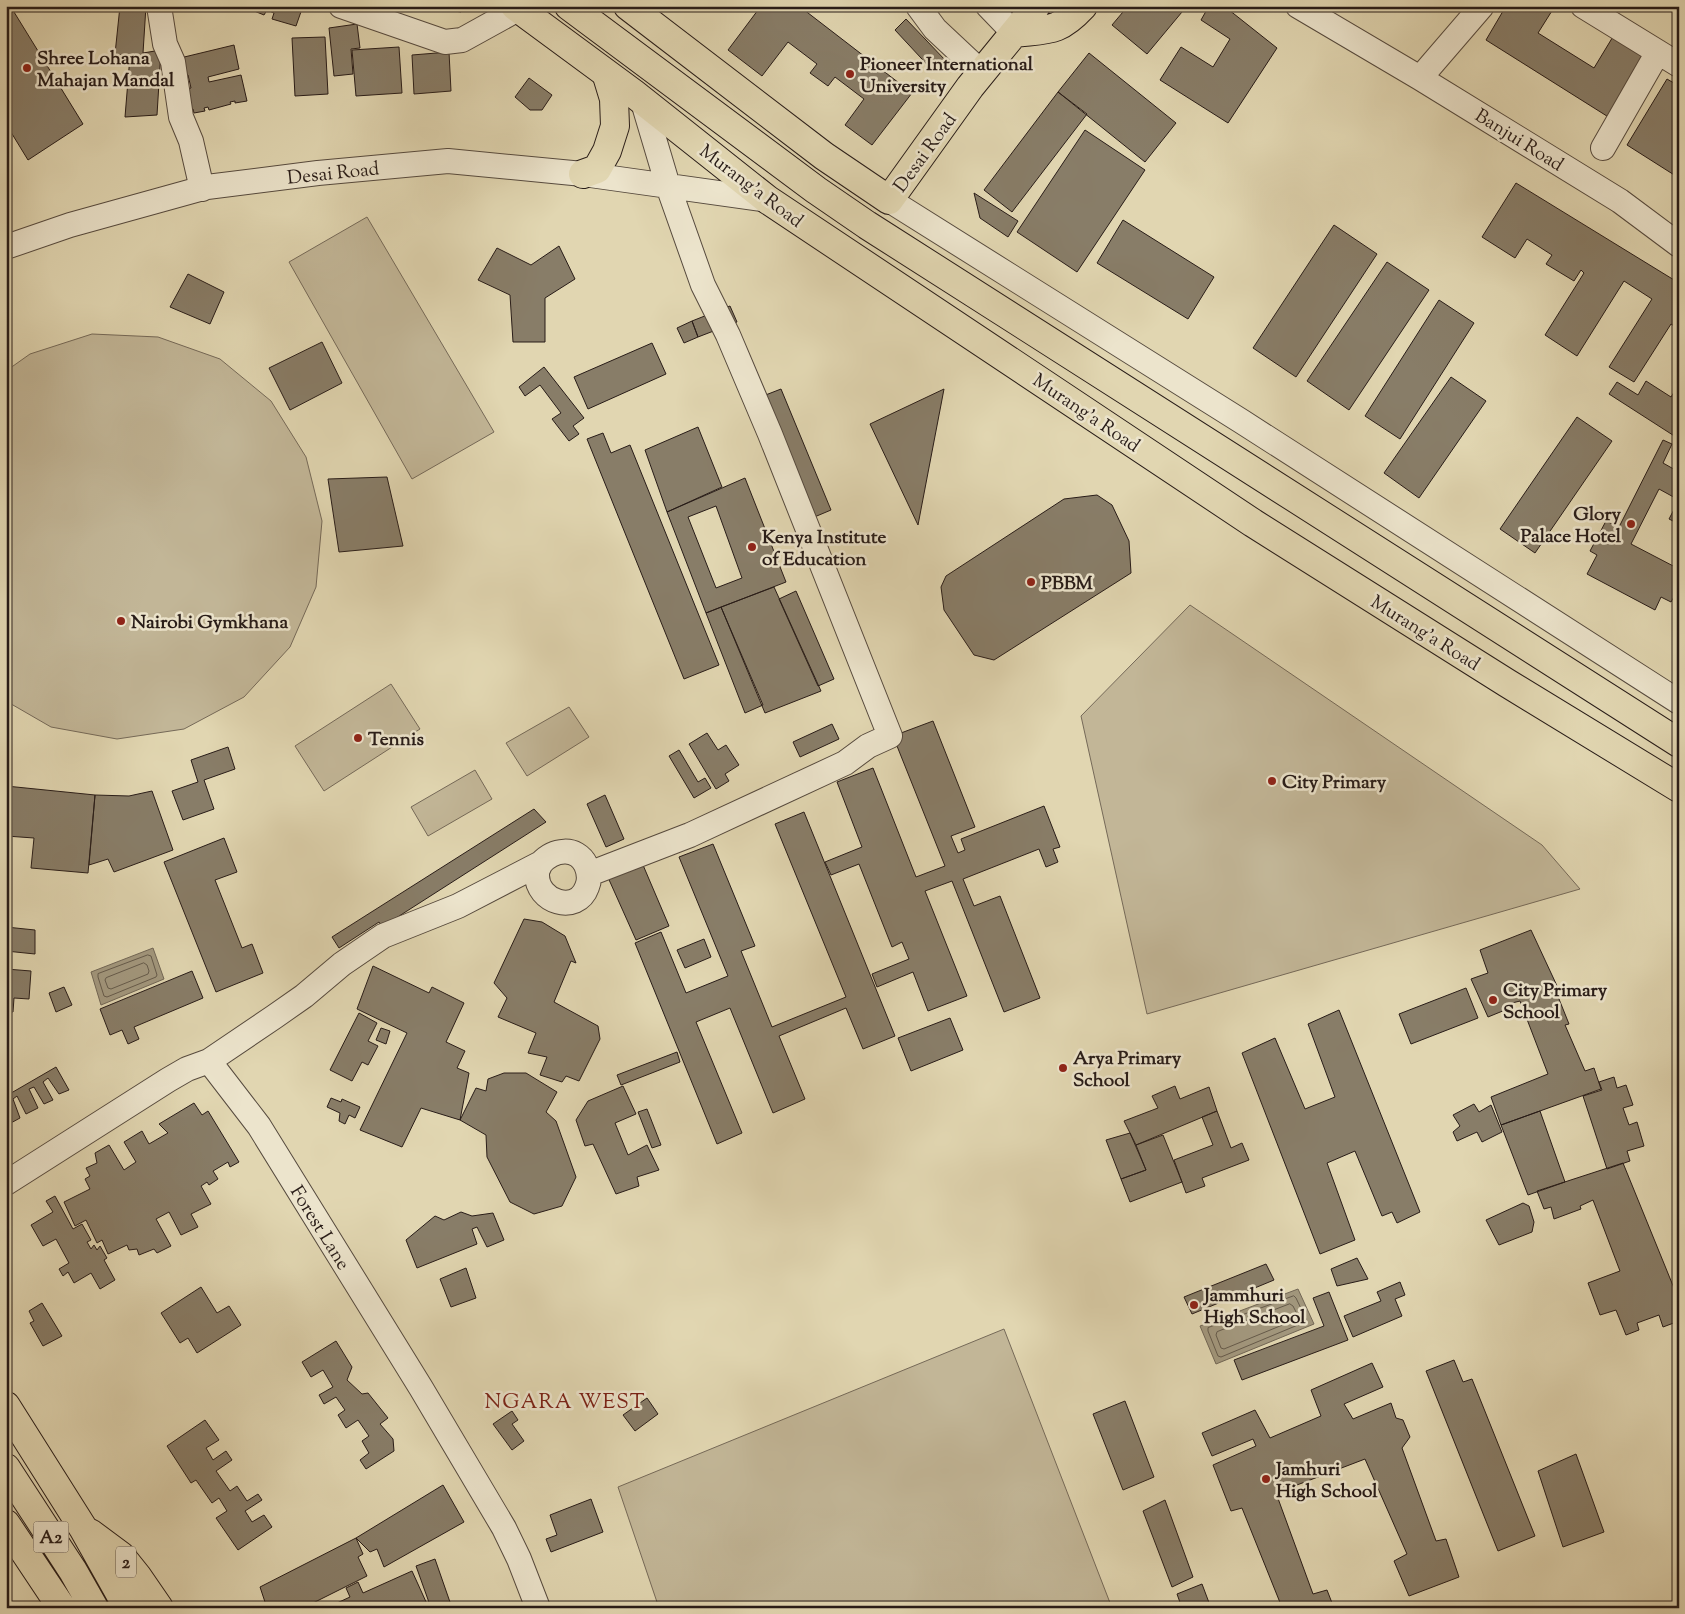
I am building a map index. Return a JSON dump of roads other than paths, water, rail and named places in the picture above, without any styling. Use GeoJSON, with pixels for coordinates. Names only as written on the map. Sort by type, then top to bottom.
{"type":"FeatureCollection","features":[{"type":"Feature","properties":{"kind":"main road","name":"Murang'a Road"},"geometry":{"type":"LineString","coordinates":[[569,6],[816,190],[867,225],[1679,743]]}},
{"type":"Feature","properties":{"kind":"main road"},"geometry":{"type":"LineString","coordinates":[[628,6],[824,156],[889,200]]}},
{"type":"Feature","properties":{"kind":"main road","name":"Desai Road"},"geometry":{"type":"LineString","coordinates":[[889,200],[982,73],[1036,6]]}},
{"type":"Feature","properties":{"kind":"main road"},"geometry":{"type":"LineString","coordinates":[[1014,33],[1060,26],[1083,6]]}},
{"type":"Feature","properties":{"kind":"main road","name":"Murang'a Road"},"geometry":{"type":"LineString","coordinates":[[516,8],[643,102],[768,200],[1253,523],[1507,683],[1679,788]]}},
{"type":"Feature","properties":{"kind":"main road"},"geometry":{"type":"LineString","coordinates":[[583,174],[597,169],[607,151],[615,126],[614,99],[607,76]]}},
{"type":"Feature","properties":{"kind":"main road","name":"A2"},"geometry":{"type":"LineString","coordinates":[[6,1406],[83,1528],[128,1608]]}},
{"type":"Feature","properties":{"kind":"main road","name":"A2"},"geometry":{"type":"LineString","coordinates":[[6,1468],[15,1500],[73,1571],[94,1608]]}},
{"type":"Feature","properties":{"kind":"main road"},"geometry":{"type":"LineString","coordinates":[[6,1524],[62,1608]]}},
{"type":"Feature","properties":{"kind":"main road","name":"2"},"geometry":{"type":"LineString","coordinates":[[83,1528],[121,1556],[159,1608]]}},
{"type":"Feature","properties":{"kind":"street"},"geometry":{"type":"LineString","coordinates":[[159,6],[166,44],[173,62],[181,117],[191,141],[202,189]]}},
{"type":"Feature","properties":{"kind":"street"},"geometry":{"type":"LineString","coordinates":[[341,6],[445,42],[462,40],[516,8]]}},
{"type":"Feature","properties":{"kind":"street"},"geometry":{"type":"LineString","coordinates":[[918,6],[936,29],[982,73]]}},
{"type":"Feature","properties":{"kind":"street"},"geometry":{"type":"LineString","coordinates":[[988,6],[1014,33]]}},
{"type":"Feature","properties":{"kind":"street","name":"Banjui Road"},"geometry":{"type":"LineString","coordinates":[[1298,6],[1420,78],[1620,201],[1679,245]]}},
{"type":"Feature","properties":{"kind":"street"},"geometry":{"type":"LineString","coordinates":[[1420,78],[1482,6]]}},
{"type":"Feature","properties":{"kind":"street"},"geometry":{"type":"LineString","coordinates":[[1583,6],[1614,15],[1658,52],[1679,65]]}},
{"type":"Feature","properties":{"kind":"street"},"geometry":{"type":"LineString","coordinates":[[1602,148],[1658,52]]}},
{"type":"Feature","properties":{"kind":"street"},"geometry":{"type":"LineString","coordinates":[[589,874],[690,835],[845,763],[868,746],[890,736],[770,434],[728,335],[704,285],[668,186],[643,102]]}},
{"type":"Feature","properties":{"kind":"street","name":"Desai Road"},"geometry":{"type":"LineString","coordinates":[[6,247],[70,225],[202,189],[318,173],[448,161],[583,174],[768,200]]}},
{"type":"Feature","properties":{"kind":"street"},"geometry":{"type":"LineString","coordinates":[[889,200],[1250,427],[1679,702]]}},
{"type":"Feature","properties":{"kind":"street"},"geometry":{"type":"LineString","coordinates":[[6,1183],[168,1080],[187,1069],[209,1060],[289,1007],[342,964],[383,936],[458,906],[541,863],[555,853],[564,851],[572,852],[579,856],[586,864],[589,884],[585,894],[578,901],[557,903],[546,895],[538,882],[537,874],[541,863]]}},
{"type":"Feature","properties":{"kind":"street","name":"Forest Lane"},"geometry":{"type":"LineString","coordinates":[[209,1060],[259,1126],[421,1388],[504,1528],[519,1559],[538,1608]]}},
{"type":"Feature","properties":{"kind":"water"},"geometry":{"type":"Polygon","coordinates":[[[153,948],[164,979],[101,1005],[91,972],[153,948]]]}},
{"type":"Feature","properties":{"kind":"water"},"geometry":{"type":"Polygon","coordinates":[[[1298,1289],[1314,1324],[1216,1364],[1200,1326],[1298,1289]]]}},
{"type":"Feature","properties":{"kind":"place","name":"Shree Lohana Mahajan Mandal"},"geometry":{"type":"Point","coordinates":[27,68]}},
{"type":"Feature","properties":{"kind":"place","name":"Pioneer International University"},"geometry":{"type":"Point","coordinates":[850,74]}},
{"type":"Feature","properties":{"kind":"place","name":"Glory Palace Hotel"},"geometry":{"type":"Point","coordinates":[1631,524]}},
{"type":"Feature","properties":{"kind":"place","name":"Kenya Institute of Education"},"geometry":{"type":"Point","coordinates":[752,547]}},
{"type":"Feature","properties":{"kind":"place","name":"PBBM"},"geometry":{"type":"Point","coordinates":[1031,582]}},
{"type":"Feature","properties":{"kind":"place","name":"Nairobi Gymkhana"},"geometry":{"type":"Point","coordinates":[121,621]}},
{"type":"Feature","properties":{"kind":"place","name":"Tennis"},"geometry":{"type":"Point","coordinates":[358,738]}},
{"type":"Feature","properties":{"kind":"place","name":"City Primary"},"geometry":{"type":"Point","coordinates":[1272,781]}},
{"type":"Feature","properties":{"kind":"place","name":"City Primary School"},"geometry":{"type":"Point","coordinates":[1493,1000]}},
{"type":"Feature","properties":{"kind":"place","name":"Arya Primary School"},"geometry":{"type":"Point","coordinates":[1063,1068]}},
{"type":"Feature","properties":{"kind":"place","name":"Jammhuri High School"},"geometry":{"type":"Point","coordinates":[1194,1305]}},
{"type":"Feature","properties":{"kind":"place","name":"Jamhuri High School"},"geometry":{"type":"Point","coordinates":[1266,1479]}},
{"type":"Feature","properties":{"kind":"district","name":"NGARA WEST"},"geometry":{"type":"Point","coordinates":[565,1401]}}]}
